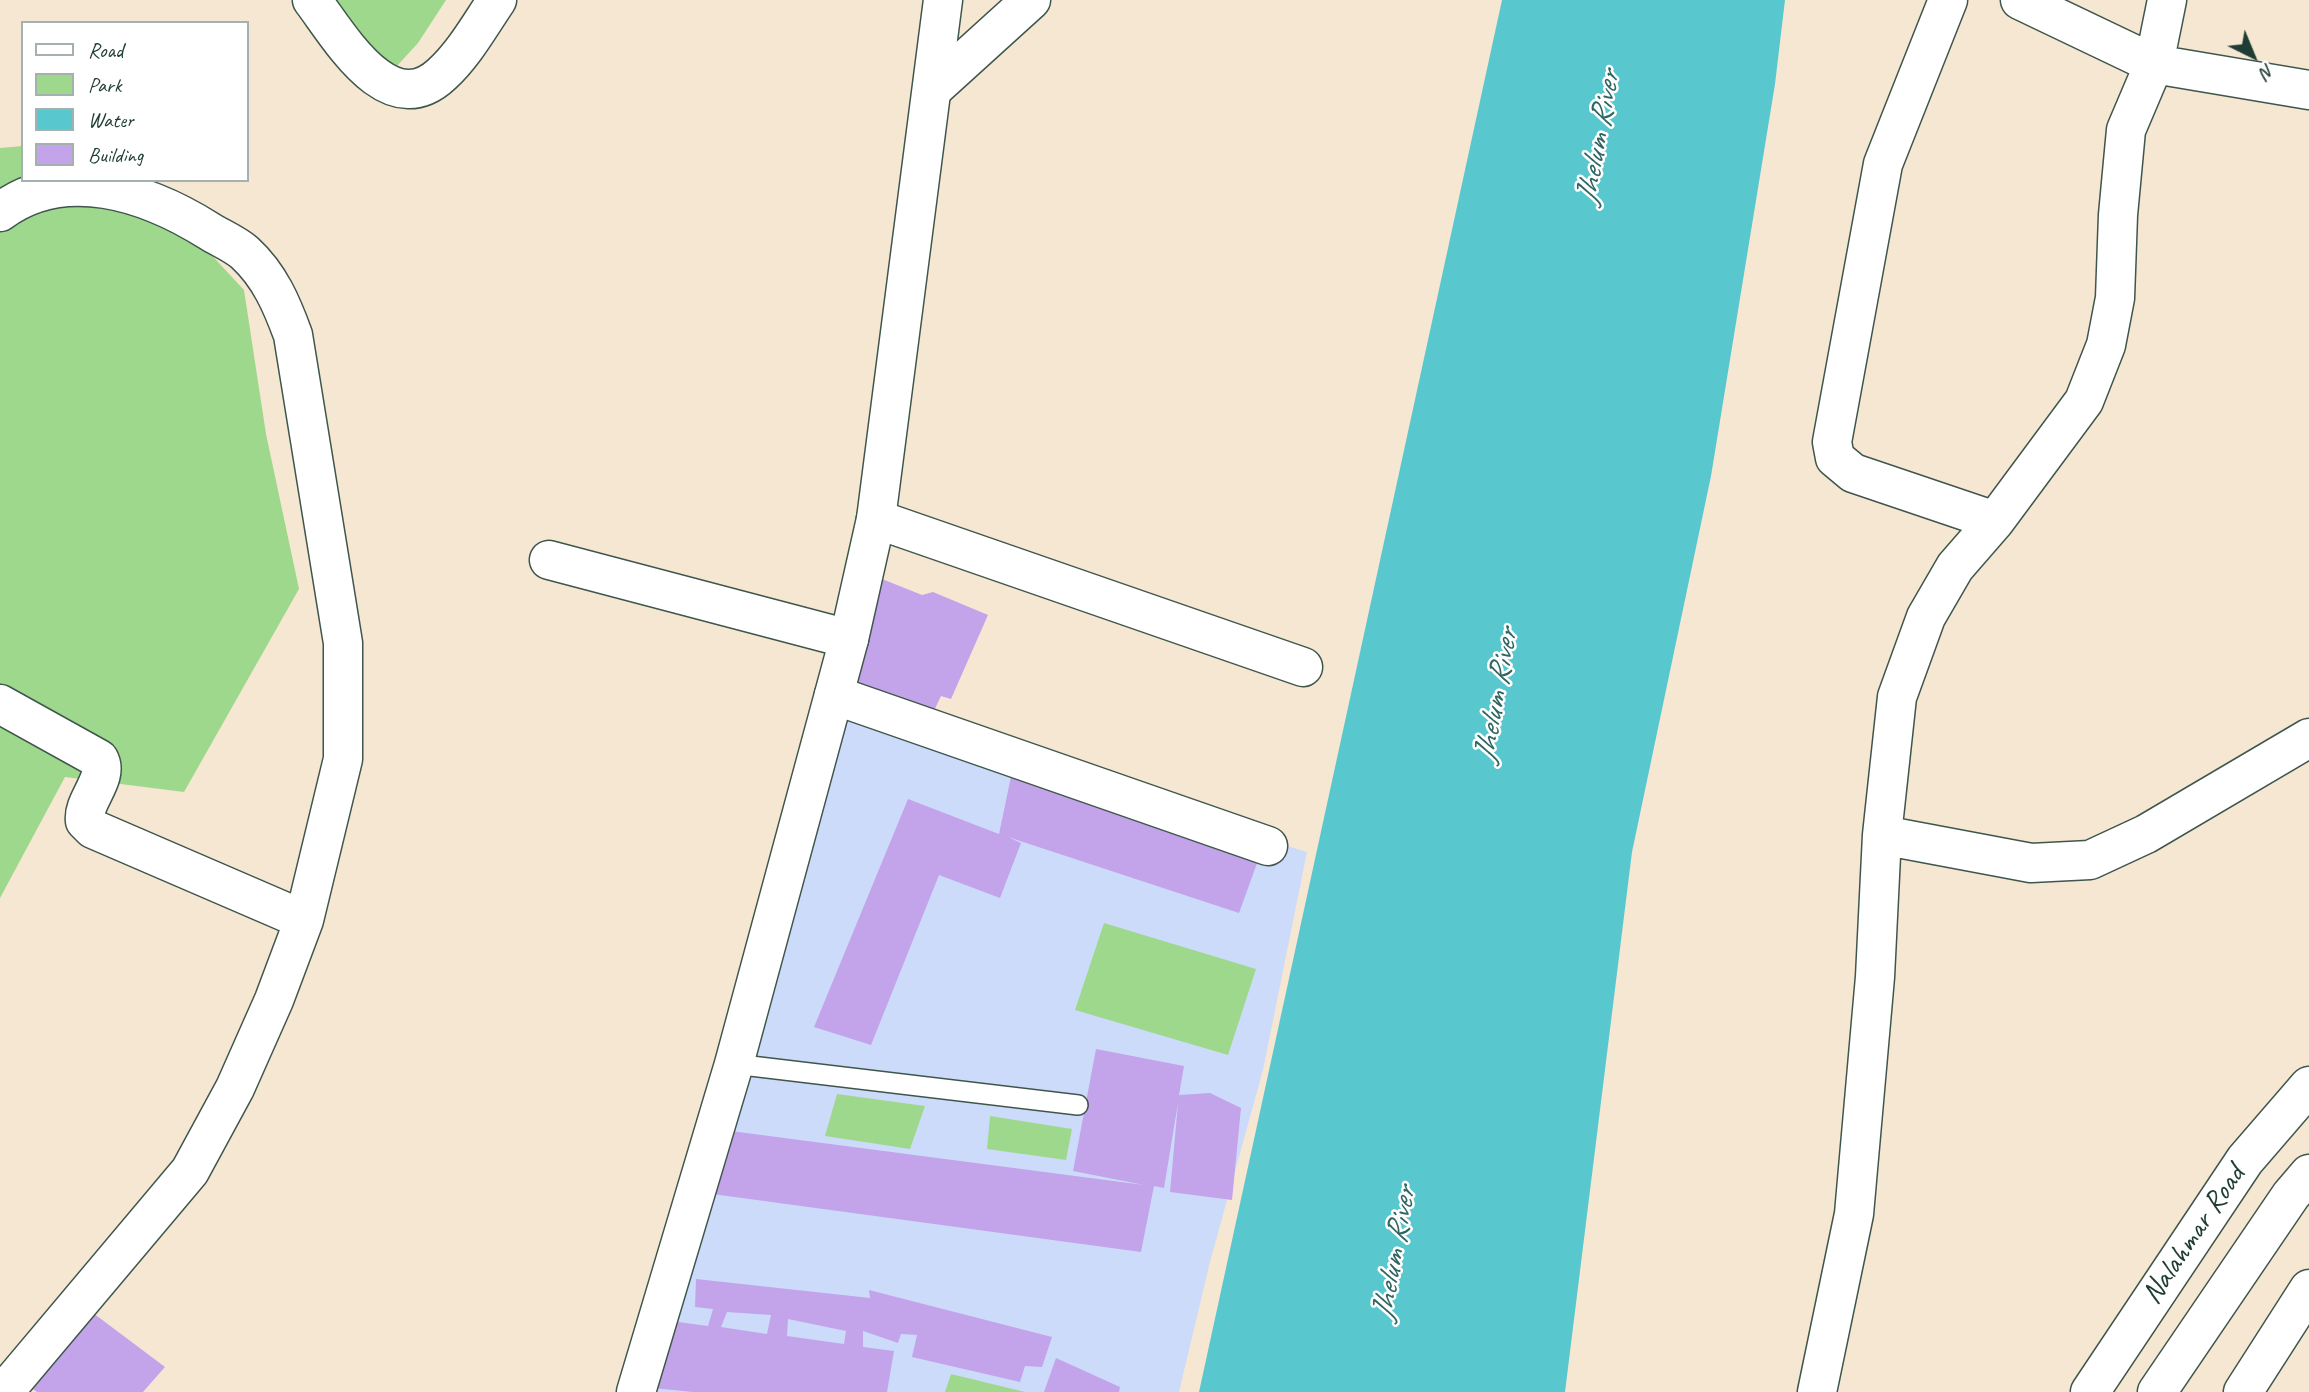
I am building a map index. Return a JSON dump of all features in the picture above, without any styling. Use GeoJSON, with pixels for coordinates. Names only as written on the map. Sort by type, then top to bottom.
{"type":"FeatureCollection","features":[{"type":"Feature","properties":{"kind":"street"},"geometry":{"type":"LineString","coordinates":[[312,0],[371,72],[390,88],[415,90],[440,76],[448,68],[496,0]]}},
{"type":"Feature","properties":{"kind":"street"},"geometry":{"type":"LineString","coordinates":[[636,1392],[734,1064],[849,639],[876,519],[934,88],[943,0]]}},
{"type":"Feature","properties":{"kind":"street"},"geometry":{"type":"LineString","coordinates":[[934,88],[1031,0]]}},
{"type":"Feature","properties":{"kind":"street"},"geometry":{"type":"LineString","coordinates":[[1948,0],[1883,164],[1832,442],[1835,458],[1853,473],[1995,521]]}},
{"type":"Feature","properties":{"kind":"street"},"geometry":{"type":"LineString","coordinates":[[2020,0],[2154,64],[2309,90]]}},
{"type":"Feature","properties":{"kind":"street"},"geometry":{"type":"LineString","coordinates":[[1816,1392],[1854,1214],[1875,976],[1882,835],[1897,697],[1926,617],[1955,567],[1995,521],[2084,401],[2106,345],[2115,298],[2118,215],[2126,130],[2154,64],[2167,0]]}},
{"type":"Feature","properties":{"kind":"street"},"geometry":{"type":"LineString","coordinates":[[0,212],[18,198],[70,185],[125,191],[182,214],[245,253],[276,291],[293,335],[343,643],[343,759],[304,920],[274,1000],[235,1088],[190,1171],[4,1392]]}},
{"type":"Feature","properties":{"kind":"street"},"geometry":{"type":"LineString","coordinates":[[876,519],[1303,667]]}},
{"type":"Feature","properties":{"kind":"street"},"geometry":{"type":"LineString","coordinates":[[549,560],[849,639]]}},
{"type":"Feature","properties":{"kind":"street"},"geometry":{"type":"LineString","coordinates":[[834,695],[1268,846]]}},
{"type":"Feature","properties":{"kind":"street"},"geometry":{"type":"LineString","coordinates":[[0,704],[99,759],[102,772],[84,813],[85,821],[93,829],[304,920]]}},
{"type":"Feature","properties":{"kind":"street"},"geometry":{"type":"LineString","coordinates":[[1882,835],[2031,863],[2090,860],[2146,834],[2309,738]]}},
{"type":"Feature","properties":{"kind":"street","name":"Nalahmar Road"},"geometry":{"type":"LineString","coordinates":[[2090,1392],[2245,1160],[2309,1086]]}},
{"type":"Feature","properties":{"kind":"street","name":"Nalahmar Road"},"geometry":{"type":"LineString","coordinates":[[2157,1392],[2291,1195],[2309,1174]]}},
{"type":"Feature","properties":{"kind":"street"},"geometry":{"type":"LineString","coordinates":[[2243,1392],[2309,1289]]}},
{"type":"Feature","properties":{"kind":"lane"},"geometry":{"type":"LineString","coordinates":[[734,1064],[1078,1105]]}},
{"type":"Feature","properties":{"kind":"shaded area"},"geometry":{"type":"Polygon","coordinates":[[[840,706],[1307,852],[1263,1070],[1210,1262],[1179,1392],[651,1392],[840,706]]]}},
{"type":"Feature","properties":{"kind":"green space"},"geometry":{"type":"Polygon","coordinates":[[[323,0],[446,0],[418,43],[397,66],[380,61],[323,0]]]}},
{"type":"Feature","properties":{"kind":"green space"},"geometry":{"type":"Polygon","coordinates":[[[21,146],[21,182],[152,191],[244,290],[266,434],[299,589],[184,792],[65,777],[0,898],[0,148],[21,146]]]}},
{"type":"Feature","properties":{"kind":"green space"},"geometry":{"type":"Polygon","coordinates":[[[1104,923],[1256,969],[1228,1055],[1075,1010],[1104,923]]]}},
{"type":"Feature","properties":{"kind":"green space"},"geometry":{"type":"Polygon","coordinates":[[[837,1094],[925,1106],[910,1149],[825,1136],[837,1094]]]}},
{"type":"Feature","properties":{"kind":"green space"},"geometry":{"type":"Polygon","coordinates":[[[990,1116],[1072,1129],[1066,1160],[987,1149],[990,1116]]]}},
{"type":"Feature","properties":{"kind":"green space"},"geometry":{"type":"Polygon","coordinates":[[[951,1374],[1025,1392],[945,1392],[951,1374]]]}},
{"type":"Feature","properties":{"kind":"water","name":"Jhelum River"},"geometry":{"type":"Polygon","coordinates":[[[1502,0],[1785,0],[1775,84],[1711,476],[1632,852],[1565,1392],[1199,1392],[1502,0]]]}},
{"type":"Feature","properties":{"kind":"building"},"geometry":{"type":"Polygon","coordinates":[[[877,577],[922,595],[933,592],[988,615],[951,699],[941,696],[931,717],[858,684],[852,673],[877,577]]]}},
{"type":"Feature","properties":{"kind":"building"},"geometry":{"type":"Polygon","coordinates":[[[1013,767],[1260,855],[1239,913],[1008,837],[1021,843],[1000,898],[939,875],[871,1045],[814,1027],[908,799],[999,834],[1013,767]]]}},
{"type":"Feature","properties":{"kind":"building"},"geometry":{"type":"Polygon","coordinates":[[[1096,1049],[1184,1066],[1179,1095],[1210,1093],[1241,1108],[1232,1200],[1170,1192],[1178,1103],[1164,1188],[1154,1186],[1141,1252],[705,1193],[723,1130],[1144,1185],[1073,1171],[1096,1049]]]}},
{"type":"Feature","properties":{"kind":"building"},"geometry":{"type":"Polygon","coordinates":[[[696,1279],[870,1298],[869,1290],[1052,1337],[1042,1367],[1025,1366],[1020,1382],[912,1357],[917,1335],[901,1334],[898,1343],[863,1331],[863,1347],[894,1351],[887,1392],[693,1392],[653,1388],[663,1320],[708,1326],[713,1309],[695,1307],[696,1279]],[[727,1312],[721,1327],[767,1334],[771,1315],[727,1312]],[[788,1319],[787,1336],[844,1344],[846,1331],[788,1319]]]}},
{"type":"Feature","properties":{"kind":"building"},"geometry":{"type":"Polygon","coordinates":[[[89,1310],[165,1367],[143,1392],[37,1392],[28,1386],[89,1310]]]}},
{"type":"Feature","properties":{"kind":"building"},"geometry":{"type":"Polygon","coordinates":[[[1056,1358],[1120,1387],[1119,1392],[1044,1392],[1056,1358]]]}}]}
